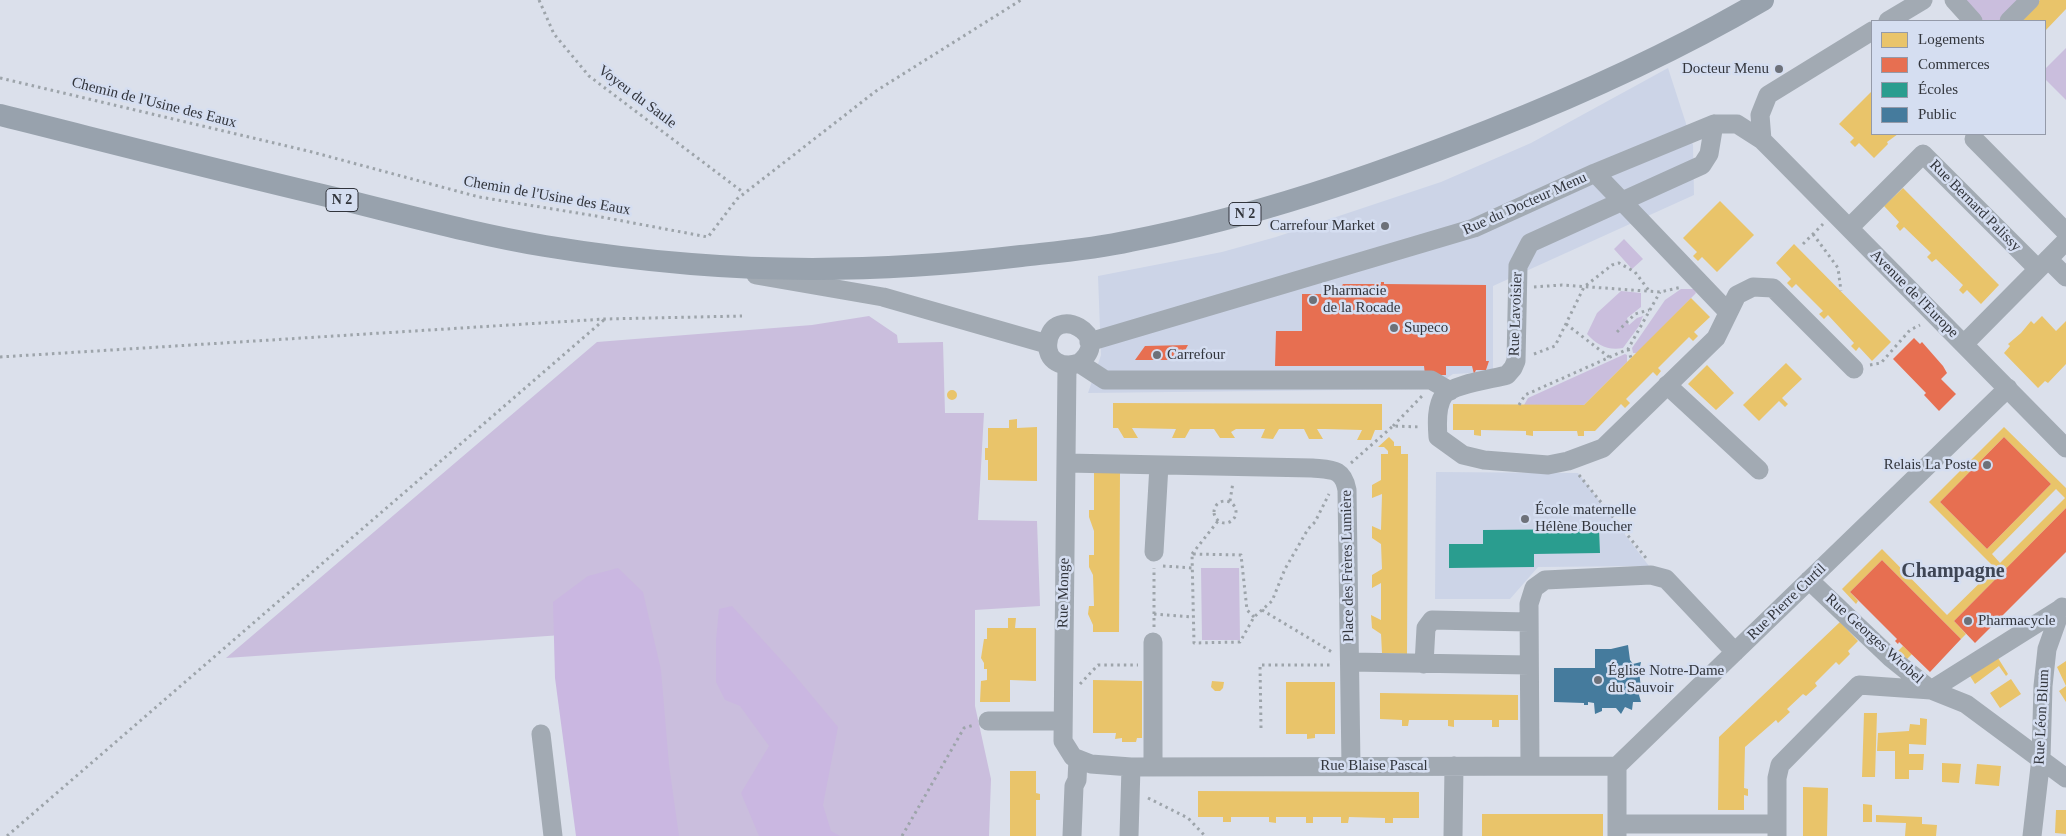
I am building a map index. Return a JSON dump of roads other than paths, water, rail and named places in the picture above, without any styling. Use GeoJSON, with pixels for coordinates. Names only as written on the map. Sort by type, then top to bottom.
{"type":"FeatureCollection","features":[{"type":"Feature","properties":{"kind":"main road","name":"N 2"},"geometry":{"type":"LineString","coordinates":[[0,115],[213,169],[484,234],[544,246],[688,264],[755,268],[865,268],[963,263],[1128,242],[1229,219],[1301,198],[1368,175],[1537,111],[1611,80],[1727,21],[1763,0]]}},
{"type":"Feature","properties":{"kind":"street"},"geometry":{"type":"LineString","coordinates":[[1890,20],[1923,0]]}},
{"type":"Feature","properties":{"kind":"street"},"geometry":{"type":"LineString","coordinates":[[1954,0],[1971,20]]}},
{"type":"Feature","properties":{"kind":"street"},"geometry":{"type":"LineString","coordinates":[[2010,20],[2030,0]]}},
{"type":"Feature","properties":{"kind":"street"},"geometry":{"type":"LineString","coordinates":[[1762,140],[1760,115],[1768,95],[1871,32]]}},
{"type":"Feature","properties":{"kind":"street","name":"Rue du Docteur Menu"},"geometry":{"type":"LineString","coordinates":[[1089,342],[1474,228],[1596,173],[1714,124],[1737,124],[1762,140]]}},
{"type":"Feature","properties":{"kind":"street","name":"Rue Lavoisier"},"geometry":{"type":"LineString","coordinates":[[1450,391],[1454,388],[1507,375],[1513,368],[1516,361],[1518,266],[1530,243],[1702,165],[1710,154],[1714,124]]}},
{"type":"Feature","properties":{"kind":"street"},"geometry":{"type":"LineString","coordinates":[[1974,139],[2066,232]]}},
{"type":"Feature","properties":{"kind":"street","name":"Avenue de l'Europe"},"geometry":{"type":"LineString","coordinates":[[1762,140],[2066,448]]}},
{"type":"Feature","properties":{"kind":"street","name":"Rue Bernard Palissy"},"geometry":{"type":"LineString","coordinates":[[1849,228],[1923,154],[2043,264]]}},
{"type":"Feature","properties":{"kind":"street"},"geometry":{"type":"LineString","coordinates":[[1596,173],[1621,202],[1728,312]]}},
{"type":"Feature","properties":{"kind":"street"},"geometry":{"type":"LineString","coordinates":[[1964,344],[2066,241]]}},
{"type":"Feature","properties":{"kind":"street"},"geometry":{"type":"LineString","coordinates":[[688,264],[883,297],[1047,344]]}},
{"type":"Feature","properties":{"kind":"street"},"geometry":{"type":"LineString","coordinates":[[2043,264],[2066,277]]}},
{"type":"Feature","properties":{"kind":"street"},"geometry":{"type":"LineString","coordinates":[[1073,365],[1087,354],[1088,336],[1078,326],[1064,324],[1052,331],[1047,344],[1048,351],[1055,361],[1073,365],[1105,380],[1431,380],[1450,391],[1444,395],[1437,419],[1438,437],[1463,455],[1484,460],[1548,465],[1568,461],[1603,448],[1716,338],[1737,295],[1753,287],[1773,288],[1854,369]]}},
{"type":"Feature","properties":{"kind":"street","name":"Rue Monge"},"geometry":{"type":"LineString","coordinates":[[1073,365],[1066,463],[1063,742],[1073,757],[1078,759]]}},
{"type":"Feature","properties":{"kind":"street"},"geometry":{"type":"LineString","coordinates":[[1668,385],[1760,470]]}},
{"type":"Feature","properties":{"kind":"street","name":"Rue Pierre Curtil"},"geometry":{"type":"LineString","coordinates":[[1617,766],[2008,388]]}},
{"type":"Feature","properties":{"kind":"street","name":"Place des Frères Lumière"},"geometry":{"type":"LineString","coordinates":[[1066,463],[1312,468],[1340,473],[1345,480],[1347,490],[1351,766]]}},
{"type":"Feature","properties":{"kind":"street"},"geometry":{"type":"LineString","coordinates":[[1154,552],[1159,465]]}},
{"type":"Feature","properties":{"kind":"street"},"geometry":{"type":"LineString","coordinates":[[1530,766],[1529,604],[1534,588],[1545,580],[1661,576],[1735,652]]}},
{"type":"Feature","properties":{"kind":"street","name":"Rue Georges Wrobel"},"geometry":{"type":"LineString","coordinates":[[1809,580],[1891,658],[1931,690],[1966,704],[2066,778]]}},
{"type":"Feature","properties":{"kind":"street"},"geometry":{"type":"LineString","coordinates":[[1617,766],[1617,830],[1777,830],[1777,778],[1780,765],[1859,685],[1931,690],[2063,606]]}},
{"type":"Feature","properties":{"kind":"street","name":"Rue Léon Blum"},"geometry":{"type":"LineString","coordinates":[[2032,836],[2041,758],[2043,686],[2047,649],[2063,606]]}},
{"type":"Feature","properties":{"kind":"street"},"geometry":{"type":"LineString","coordinates":[[1424,664],[1426,628],[1432,620],[1529,622]]}},
{"type":"Feature","properties":{"kind":"street"},"geometry":{"type":"LineString","coordinates":[[1153,642],[1153,767]]}},
{"type":"Feature","properties":{"kind":"street"},"geometry":{"type":"LineString","coordinates":[[1350,662],[1529,665]]}},
{"type":"Feature","properties":{"kind":"street"},"geometry":{"type":"LineString","coordinates":[[988,721],[1063,712]]}},
{"type":"Feature","properties":{"kind":"street"},"geometry":{"type":"LineString","coordinates":[[541,734],[553,836]]}},
{"type":"Feature","properties":{"kind":"street"},"geometry":{"type":"LineString","coordinates":[[1072,836],[1074,786],[1077,780],[1078,759],[1091,764],[1130,767],[1129,836]]}},
{"type":"Feature","properties":{"kind":"street"},"geometry":{"type":"LineString","coordinates":[[1453,836],[1454,766]]}},
{"type":"Feature","properties":{"kind":"street","name":"Rue Blaise Pascal"},"geometry":{"type":"LineString","coordinates":[[1130,767],[1617,766]]}},
{"type":"Feature","properties":{"kind":"place","name":"Docteur Menu"},"geometry":{"type":"Point","coordinates":[1779,69]}},
{"type":"Feature","properties":{"kind":"place","name":"Carrefour Market"},"geometry":{"type":"Point","coordinates":[1385,226]}},
{"type":"Feature","properties":{"kind":"place","name":"Pharmacie de la Rocade"},"geometry":{"type":"Point","coordinates":[1313,300]}},
{"type":"Feature","properties":{"kind":"place","name":"Supeco"},"geometry":{"type":"Point","coordinates":[1394,328]}},
{"type":"Feature","properties":{"kind":"place","name":"Carrefour"},"geometry":{"type":"Point","coordinates":[1157,355]}},
{"type":"Feature","properties":{"kind":"place","name":"Relais La Poste"},"geometry":{"type":"Point","coordinates":[1987,465]}},
{"type":"Feature","properties":{"kind":"place","name":"École maternelle Hélène Boucher"},"geometry":{"type":"Point","coordinates":[1525,519]}},
{"type":"Feature","properties":{"kind":"place","name":"Pharmacycle"},"geometry":{"type":"Point","coordinates":[1968,621]}},
{"type":"Feature","properties":{"kind":"place","name":"Église Notre-Dame du Sauvoir"},"geometry":{"type":"Point","coordinates":[1598,680]}},
{"type":"Feature","properties":{"kind":"district","name":"Champagne"},"geometry":{"type":"Point","coordinates":[1953,572]}}]}
